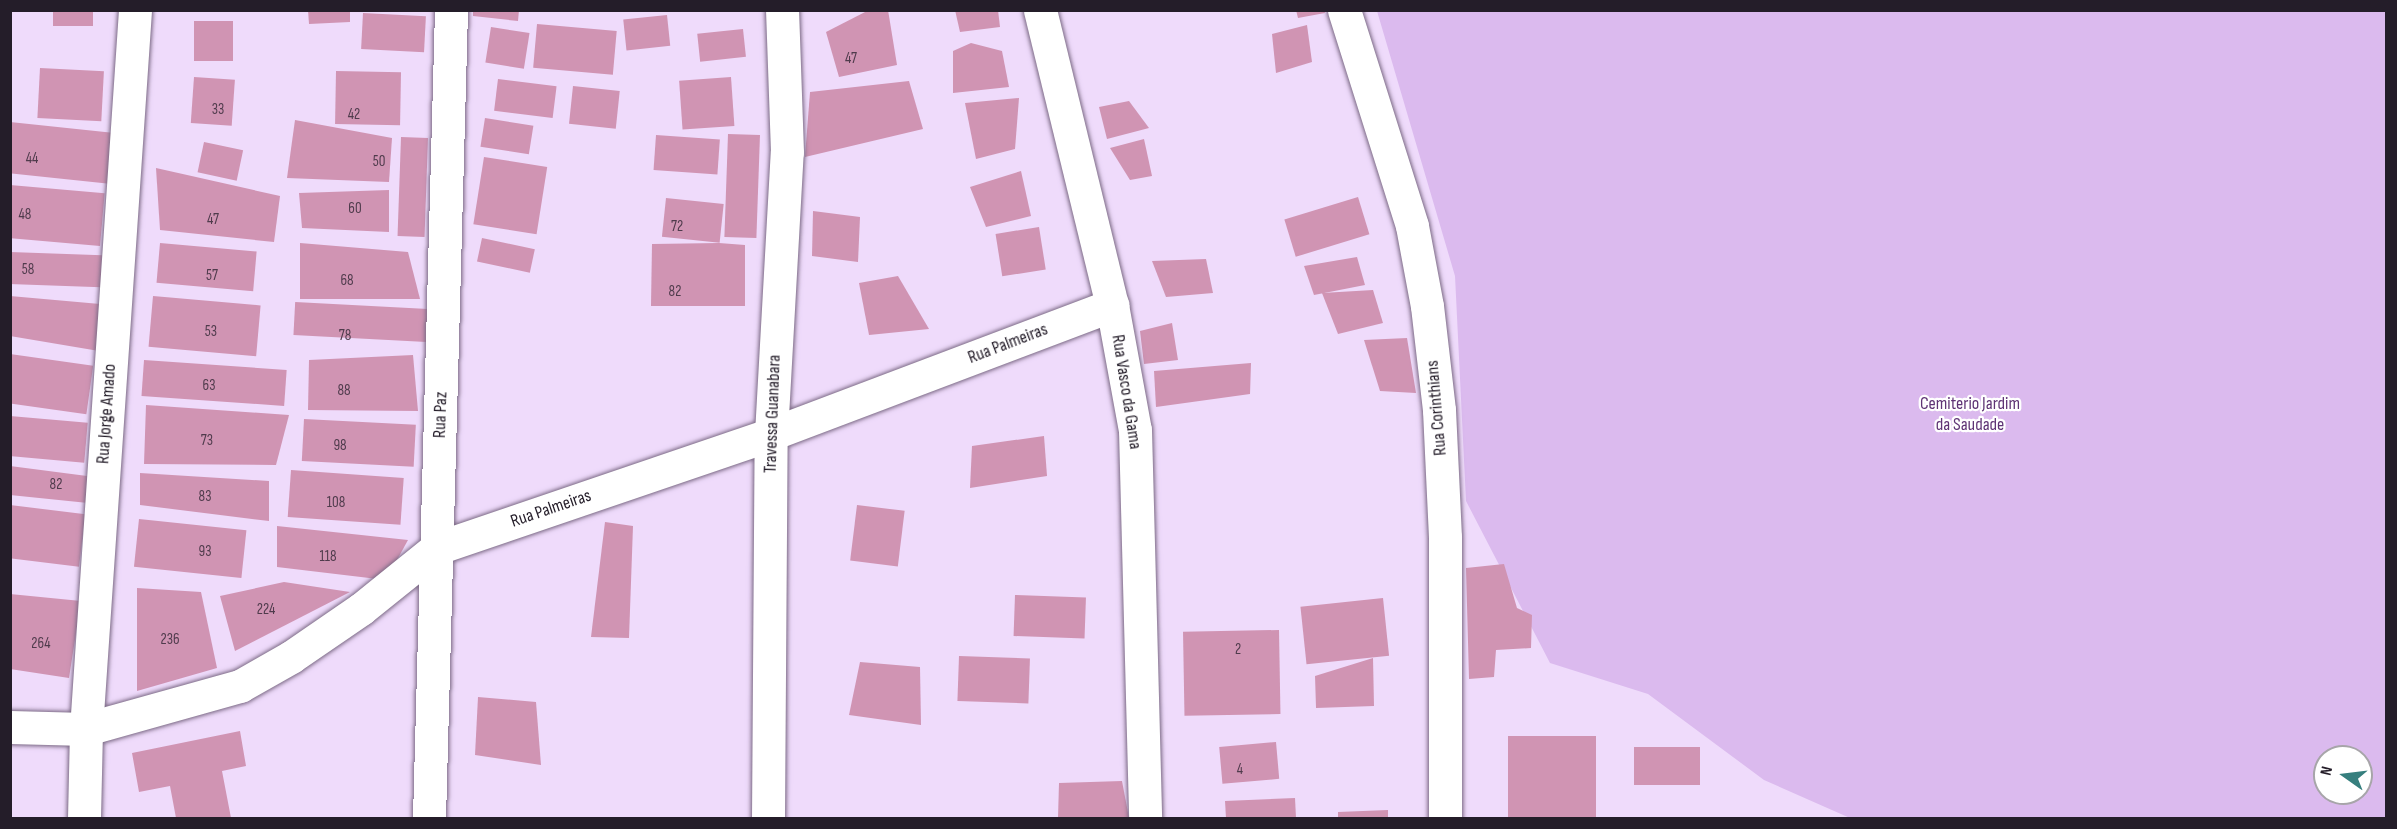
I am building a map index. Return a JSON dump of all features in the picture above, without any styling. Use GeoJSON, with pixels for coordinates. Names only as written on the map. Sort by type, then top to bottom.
{"type":"FeatureCollection","features":[{"type":"Feature","properties":{"kind":"street","name":"Rua Jorge Amado"},"geometry":{"type":"LineString","coordinates":[[84,819],[86,729],[135,10]]}},
{"type":"Feature","properties":{"kind":"street","name":"Rua Paz"},"geometry":{"type":"LineString","coordinates":[[429,819],[452,10]]}},
{"type":"Feature","properties":{"kind":"street","name":"Travessa Guanabara"},"geometry":{"type":"LineString","coordinates":[[768,819],[771,434],[787,152],[782,10]]}},
{"type":"Feature","properties":{"kind":"street","name":"Rua Vasco da Gama"},"geometry":{"type":"LineString","coordinates":[[1040,10],[1112,305],[1135,430],[1145,819]]}},
{"type":"Feature","properties":{"kind":"street","name":"Rua Corinthians"},"geometry":{"type":"LineString","coordinates":[[1344,10],[1412,226],[1427,306],[1439,410],[1445,537],[1445,819]]}},
{"type":"Feature","properties":{"kind":"street","name":"Rua Palmeiras"},"geometry":{"type":"LineString","coordinates":[[10,727],[86,729],[240,687],[291,657],[361,609],[437,548],[771,434],[1112,305]]}},
{"type":"Feature","properties":{"kind":"green space","name":"Cemiterio Jardim da Saudade"},"geometry":{"type":"Polygon","coordinates":[[[1377,11],[2386,11],[2386,818],[1850,818],[1764,780],[1648,694],[1550,663],[1466,501],[1455,276],[1377,11]]]}},
{"type":"Feature","properties":{"kind":"building"},"geometry":{"type":"Polygon","coordinates":[[[53,10],[93,10],[93,26],[53,26],[53,10]]]}},
{"type":"Feature","properties":{"kind":"building"},"geometry":{"type":"Polygon","coordinates":[[[308,10],[350,10],[350,22],[309,24],[308,10]]]}},
{"type":"Feature","properties":{"kind":"building"},"geometry":{"type":"Polygon","coordinates":[[[473,10],[519,10],[518,21],[473,16],[473,10]]]}},
{"type":"Feature","properties":{"kind":"building"},"geometry":{"type":"Polygon","coordinates":[[[869,10],[888,10],[897,65],[839,77],[826,32],[869,10]]]}},
{"type":"Feature","properties":{"kind":"building"},"geometry":{"type":"Polygon","coordinates":[[[955,10],[998,10],[1000,27],[960,32],[955,10]]]}},
{"type":"Feature","properties":{"kind":"building"},"geometry":{"type":"Polygon","coordinates":[[[1296,10],[1324,10],[1325,13],[1298,18],[1296,10]]]}},
{"type":"Feature","properties":{"kind":"building"},"geometry":{"type":"Polygon","coordinates":[[[363,13],[426,16],[424,52],[361,49],[363,13]]]}},
{"type":"Feature","properties":{"kind":"building"},"geometry":{"type":"Polygon","coordinates":[[[667,15],[670,46],[626,50],[623,20],[667,15]]]}},
{"type":"Feature","properties":{"kind":"building"},"geometry":{"type":"Polygon","coordinates":[[[194,21],[233,21],[233,61],[194,61],[194,21]]]}},
{"type":"Feature","properties":{"kind":"building"},"geometry":{"type":"Polygon","coordinates":[[[537,24],[617,31],[613,75],[533,68],[537,24]]]}},
{"type":"Feature","properties":{"kind":"building"},"geometry":{"type":"Polygon","coordinates":[[[1307,25],[1312,62],[1276,73],[1272,34],[1307,25]]]}},
{"type":"Feature","properties":{"kind":"building"},"geometry":{"type":"Polygon","coordinates":[[[491,27],[530,33],[524,69],[485,63],[491,27]]]}},
{"type":"Feature","properties":{"kind":"building"},"geometry":{"type":"Polygon","coordinates":[[[743,29],[746,57],[700,62],[697,34],[743,29]]]}},
{"type":"Feature","properties":{"kind":"building"},"geometry":{"type":"Polygon","coordinates":[[[971,43],[1002,51],[1009,87],[953,93],[953,51],[971,43]]]}},
{"type":"Feature","properties":{"kind":"building"},"geometry":{"type":"Polygon","coordinates":[[[40,68],[104,71],[101,121],[37,118],[40,68]]]}},
{"type":"Feature","properties":{"kind":"building"},"geometry":{"type":"Polygon","coordinates":[[[336,71],[401,72],[400,125],[335,124],[336,71]]]}},
{"type":"Feature","properties":{"kind":"building"},"geometry":{"type":"Polygon","coordinates":[[[194,77],[235,80],[232,126],[191,123],[194,77]]]}},
{"type":"Feature","properties":{"kind":"building"},"geometry":{"type":"Polygon","coordinates":[[[731,77],[734,126],[683,130],[679,81],[731,77]]]}},
{"type":"Feature","properties":{"kind":"building"},"geometry":{"type":"Polygon","coordinates":[[[498,79],[557,86],[553,118],[494,111],[498,79]]]}},
{"type":"Feature","properties":{"kind":"building"},"geometry":{"type":"Polygon","coordinates":[[[909,81],[923,129],[805,157],[810,92],[909,81]]]}},
{"type":"Feature","properties":{"kind":"building"},"geometry":{"type":"Polygon","coordinates":[[[573,86],[620,91],[616,129],[569,124],[573,86]]]}},
{"type":"Feature","properties":{"kind":"building"},"geometry":{"type":"Polygon","coordinates":[[[1019,98],[1015,149],[976,159],[965,103],[1019,98]]]}},
{"type":"Feature","properties":{"kind":"building"},"geometry":{"type":"Polygon","coordinates":[[[1129,101],[1149,128],[1107,139],[1099,107],[1129,101]]]}},
{"type":"Feature","properties":{"kind":"building"},"geometry":{"type":"Polygon","coordinates":[[[485,118],[533,126],[529,154],[480,147],[485,118]]]}},
{"type":"Feature","properties":{"kind":"building"},"geometry":{"type":"Polygon","coordinates":[[[295,120],[392,138],[389,182],[287,178],[295,120]]]}},
{"type":"Feature","properties":{"kind":"building"},"geometry":{"type":"Polygon","coordinates":[[[10,122],[114,133],[109,184],[10,173],[10,122]]]}},
{"type":"Feature","properties":{"kind":"building"},"geometry":{"type":"Polygon","coordinates":[[[728,134],[760,135],[756,238],[724,237],[728,134]]]}},
{"type":"Feature","properties":{"kind":"building"},"geometry":{"type":"Polygon","coordinates":[[[656,135],[720,139],[717,174],[654,170],[656,135]]]}},
{"type":"Feature","properties":{"kind":"building"},"geometry":{"type":"Polygon","coordinates":[[[401,137],[428,138],[425,237],[398,236],[401,137]]]}},
{"type":"Feature","properties":{"kind":"building"},"geometry":{"type":"Polygon","coordinates":[[[1144,139],[1152,176],[1130,180],[1110,148],[1144,139]]]}},
{"type":"Feature","properties":{"kind":"building"},"geometry":{"type":"Polygon","coordinates":[[[204,142],[243,150],[237,181],[198,172],[204,142]]]}},
{"type":"Feature","properties":{"kind":"building"},"geometry":{"type":"Polygon","coordinates":[[[484,157],[547,167],[537,234],[473,224],[484,157]]]}},
{"type":"Feature","properties":{"kind":"building"},"geometry":{"type":"Polygon","coordinates":[[[156,168],[280,196],[274,242],[160,230],[156,168]]]}},
{"type":"Feature","properties":{"kind":"building"},"geometry":{"type":"Polygon","coordinates":[[[1021,171],[1031,216],[986,227],[970,187],[1021,171]]]}},
{"type":"Feature","properties":{"kind":"building"},"geometry":{"type":"Polygon","coordinates":[[[10,185],[105,193],[100,246],[10,238],[10,185]]]}},
{"type":"Feature","properties":{"kind":"building"},"geometry":{"type":"Polygon","coordinates":[[[389,190],[389,232],[302,228],[299,193],[389,190]]]}},
{"type":"Feature","properties":{"kind":"building"},"geometry":{"type":"Polygon","coordinates":[[[1358,197],[1369,234],[1296,257],[1284,220],[1358,197]]]}},
{"type":"Feature","properties":{"kind":"building"},"geometry":{"type":"Polygon","coordinates":[[[666,198],[724,204],[720,243],[662,237],[666,198]]]}},
{"type":"Feature","properties":{"kind":"building"},"geometry":{"type":"Polygon","coordinates":[[[813,211],[860,217],[858,262],[812,256],[813,211]]]}},
{"type":"Feature","properties":{"kind":"building"},"geometry":{"type":"Polygon","coordinates":[[[1039,227],[1046,269],[1002,276],[996,234],[1039,227]]]}},
{"type":"Feature","properties":{"kind":"building"},"geometry":{"type":"Polygon","coordinates":[[[482,238],[535,249],[530,273],[477,261],[482,238]]]}},
{"type":"Feature","properties":{"kind":"building"},"geometry":{"type":"Polygon","coordinates":[[[160,243],[257,251],[253,291],[157,283],[160,243]]]}},
{"type":"Feature","properties":{"kind":"building"},"geometry":{"type":"Polygon","coordinates":[[[300,243],[408,252],[420,299],[300,299],[300,243]]]}},
{"type":"Feature","properties":{"kind":"building"},"geometry":{"type":"Polygon","coordinates":[[[652,244],[745,245],[745,306],[651,306],[652,244]]]}},
{"type":"Feature","properties":{"kind":"building"},"geometry":{"type":"Polygon","coordinates":[[[10,252],[102,255],[101,287],[10,284],[10,252]]]}},
{"type":"Feature","properties":{"kind":"building"},"geometry":{"type":"Polygon","coordinates":[[[1357,257],[1365,285],[1314,295],[1304,266],[1357,257]]]}},
{"type":"Feature","properties":{"kind":"building"},"geometry":{"type":"Polygon","coordinates":[[[1206,259],[1213,293],[1166,297],[1152,261],[1206,259]]]}},
{"type":"Feature","properties":{"kind":"building"},"geometry":{"type":"Polygon","coordinates":[[[898,276],[929,329],[869,335],[859,283],[898,276]]]}},
{"type":"Feature","properties":{"kind":"building"},"geometry":{"type":"Polygon","coordinates":[[[1373,290],[1383,323],[1338,334],[1322,293],[1373,290]]]}},
{"type":"Feature","properties":{"kind":"building"},"geometry":{"type":"Polygon","coordinates":[[[10,296],[100,304],[99,351],[10,336],[10,296]]]}},
{"type":"Feature","properties":{"kind":"building"},"geometry":{"type":"Polygon","coordinates":[[[153,296],[261,305],[256,356],[149,347],[153,296]]]}},
{"type":"Feature","properties":{"kind":"building"},"geometry":{"type":"Polygon","coordinates":[[[295,302],[428,309],[426,342],[293,335],[295,302]]]}},
{"type":"Feature","properties":{"kind":"building"},"geometry":{"type":"Polygon","coordinates":[[[1172,323],[1178,360],[1144,364],[1140,331],[1172,323]]]}},
{"type":"Feature","properties":{"kind":"building"},"geometry":{"type":"Polygon","coordinates":[[[1407,338],[1416,393],[1380,391],[1364,340],[1407,338]]]}},
{"type":"Feature","properties":{"kind":"building"},"geometry":{"type":"Polygon","coordinates":[[[10,354],[93,366],[86,414],[10,403],[10,354]]]}},
{"type":"Feature","properties":{"kind":"building"},"geometry":{"type":"Polygon","coordinates":[[[413,355],[418,411],[308,410],[309,360],[413,355]]]}},
{"type":"Feature","properties":{"kind":"building"},"geometry":{"type":"Polygon","coordinates":[[[144,360],[287,370],[284,406],[141,396],[144,360]]]}},
{"type":"Feature","properties":{"kind":"building"},"geometry":{"type":"Polygon","coordinates":[[[1251,363],[1250,394],[1156,407],[1154,371],[1251,363]]]}},
{"type":"Feature","properties":{"kind":"building"},"geometry":{"type":"Polygon","coordinates":[[[146,405],[289,415],[276,465],[144,464],[146,405]]]}},
{"type":"Feature","properties":{"kind":"building"},"geometry":{"type":"Polygon","coordinates":[[[10,416],[88,423],[84,463],[10,456],[10,416]]]}},
{"type":"Feature","properties":{"kind":"building"},"geometry":{"type":"Polygon","coordinates":[[[304,419],[416,425],[414,467],[302,461],[304,419]]]}},
{"type":"Feature","properties":{"kind":"building"},"geometry":{"type":"Polygon","coordinates":[[[1044,436],[1047,476],[970,488],[972,446],[1044,436]]]}},
{"type":"Feature","properties":{"kind":"building"},"geometry":{"type":"Polygon","coordinates":[[[10,466],[87,476],[88,503],[10,495],[10,466]]]}},
{"type":"Feature","properties":{"kind":"building"},"geometry":{"type":"Polygon","coordinates":[[[291,470],[404,478],[400,525],[288,517],[291,470]]]}},
{"type":"Feature","properties":{"kind":"building"},"geometry":{"type":"Polygon","coordinates":[[[140,473],[269,481],[269,521],[140,505],[140,473]]]}},
{"type":"Feature","properties":{"kind":"building"},"geometry":{"type":"Polygon","coordinates":[[[10,505],[85,514],[79,567],[10,558],[10,505]]]}},
{"type":"Feature","properties":{"kind":"building"},"geometry":{"type":"Polygon","coordinates":[[[857,505],[905,511],[898,566],[850,561],[857,505]]]}},
{"type":"Feature","properties":{"kind":"building"},"geometry":{"type":"Polygon","coordinates":[[[139,519],[246,530],[241,578],[134,567],[139,519]]]}},
{"type":"Feature","properties":{"kind":"building"},"geometry":{"type":"Polygon","coordinates":[[[605,522],[633,526],[629,638],[591,637],[605,522]]]}},
{"type":"Feature","properties":{"kind":"building"},"geometry":{"type":"Polygon","coordinates":[[[277,526],[408,540],[386,580],[277,567],[277,526]]]}},
{"type":"Feature","properties":{"kind":"building"},"geometry":{"type":"Polygon","coordinates":[[[1504,564],[1517,608],[1532,615],[1531,648],[1496,650],[1494,677],[1469,679],[1466,568],[1504,564]]]}},
{"type":"Feature","properties":{"kind":"building"},"geometry":{"type":"Polygon","coordinates":[[[284,582],[350,592],[235,651],[220,596],[284,582]]]}},
{"type":"Feature","properties":{"kind":"building"},"geometry":{"type":"Polygon","coordinates":[[[137,588],[201,592],[217,668],[137,691],[137,588]]]}},
{"type":"Feature","properties":{"kind":"building"},"geometry":{"type":"Polygon","coordinates":[[[10,594],[81,601],[69,678],[10,669],[10,594]]]}},
{"type":"Feature","properties":{"kind":"building"},"geometry":{"type":"Polygon","coordinates":[[[1015,595],[1086,597],[1085,638],[1014,636],[1015,595]]]}},
{"type":"Feature","properties":{"kind":"building"},"geometry":{"type":"Polygon","coordinates":[[[1383,598],[1389,656],[1307,664],[1300,607],[1383,598]]]}},
{"type":"Feature","properties":{"kind":"building"},"geometry":{"type":"Polygon","coordinates":[[[1279,630],[1280,714],[1184,716],[1183,632],[1279,630]]]}},
{"type":"Feature","properties":{"kind":"building"},"geometry":{"type":"Polygon","coordinates":[[[959,656],[1030,658],[1028,703],[957,701],[959,656]]]}},
{"type":"Feature","properties":{"kind":"building"},"geometry":{"type":"Polygon","coordinates":[[[1373,658],[1374,706],[1316,708],[1315,676],[1373,658]]]}},
{"type":"Feature","properties":{"kind":"building"},"geometry":{"type":"Polygon","coordinates":[[[860,662],[920,667],[921,725],[849,715],[860,662]]]}},
{"type":"Feature","properties":{"kind":"building"},"geometry":{"type":"Polygon","coordinates":[[[478,697],[536,702],[541,765],[475,755],[478,697]]]}},
{"type":"Feature","properties":{"kind":"building"},"geometry":{"type":"Polygon","coordinates":[[[240,731],[246,766],[222,771],[231,818],[176,818],[170,786],[139,792],[132,753],[240,731]]]}},
{"type":"Feature","properties":{"kind":"building"},"geometry":{"type":"Polygon","coordinates":[[[1508,736],[1596,736],[1596,818],[1508,818],[1508,736]]]}},
{"type":"Feature","properties":{"kind":"building"},"geometry":{"type":"Polygon","coordinates":[[[1276,742],[1279,779],[1222,784],[1219,747],[1276,742]]]}},
{"type":"Feature","properties":{"kind":"building"},"geometry":{"type":"Polygon","coordinates":[[[1634,747],[1700,747],[1700,785],[1634,785],[1634,747]]]}},
{"type":"Feature","properties":{"kind":"building"},"geometry":{"type":"Polygon","coordinates":[[[1122,781],[1129,818],[1058,818],[1059,783],[1122,781]]]}},
{"type":"Feature","properties":{"kind":"building"},"geometry":{"type":"Polygon","coordinates":[[[1295,798],[1296,818],[1226,818],[1225,801],[1295,798]]]}},
{"type":"Feature","properties":{"kind":"building"},"geometry":{"type":"Polygon","coordinates":[[[1388,810],[1388,818],[1338,818],[1338,812],[1388,810]]]}}]}
